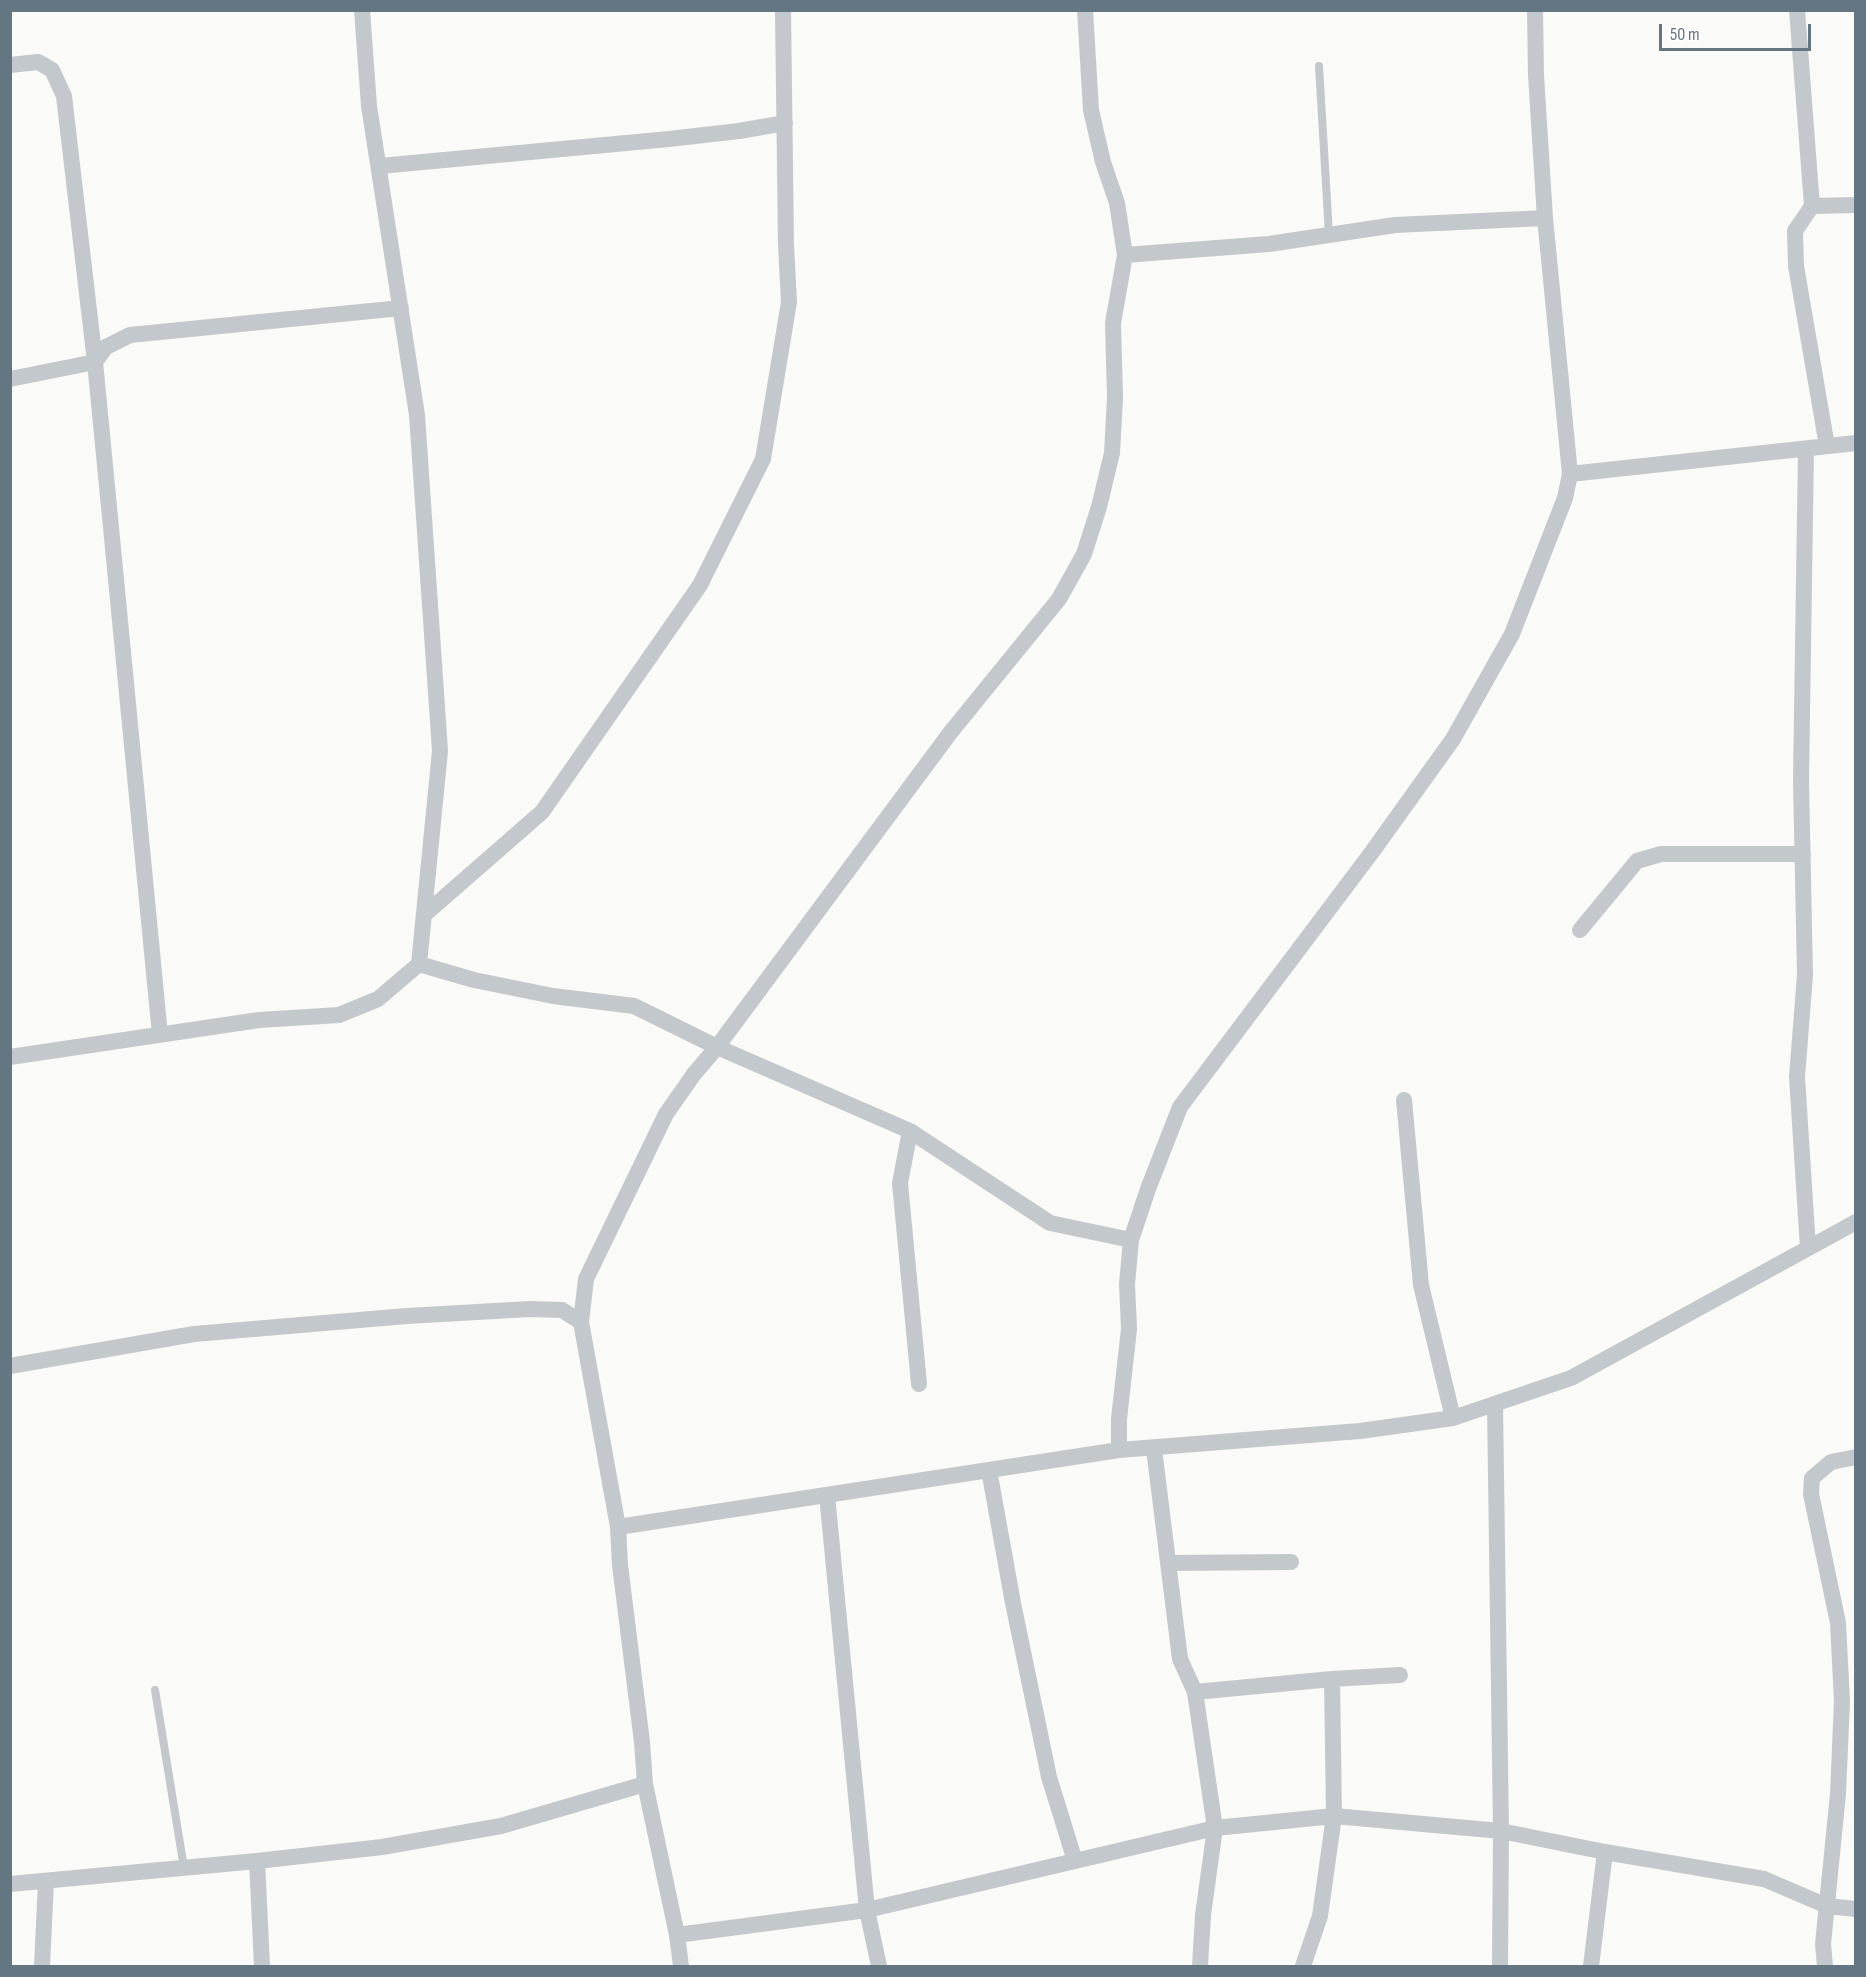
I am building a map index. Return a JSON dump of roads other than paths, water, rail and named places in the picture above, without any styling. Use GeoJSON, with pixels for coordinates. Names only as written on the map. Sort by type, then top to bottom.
{"type":"FeatureCollection","features":[{"type":"Feature","properties":{"kind":"street"},"geometry":{"type":"LineString","coordinates":[[10,1057],[258,1020],[339,1015],[378,999],[419,964],[440,751],[417,415],[369,106],[362,10]]}},
{"type":"Feature","properties":{"kind":"street"},"geometry":{"type":"LineString","coordinates":[[424,915],[542,812],[700,585],[763,459],[789,302],[786,244],[783,10]]}},
{"type":"Feature","properties":{"kind":"street"},"geometry":{"type":"LineString","coordinates":[[681,1966],[677,1935],[645,1784],[621,1574],[618,1527],[581,1322],[586,1279],[666,1114],[950,733],[1059,599],[1084,554],[1099,507],[1112,453],[1115,398],[1113,323],[1125,255],[1117,203],[1091,110],[1085,10]]}},
{"type":"Feature","properties":{"kind":"street"},"geometry":{"type":"LineString","coordinates":[[1119,1450],[1119,1419],[1129,1329],[1127,1284],[1131,1240],[1180,1107],[1372,852],[1453,739],[1512,634],[1565,498],[1570,474],[1545,218],[1536,75],[1535,10]]}},
{"type":"Feature","properties":{"kind":"street"},"geometry":{"type":"LineString","coordinates":[[1797,10],[1812,206],[1795,231],[1796,266],[1827,446]]}},
{"type":"Feature","properties":{"kind":"street"},"geometry":{"type":"LineString","coordinates":[[10,65],[38,62],[52,70],[64,96],[95,362],[160,1035]]}},
{"type":"Feature","properties":{"kind":"street"},"geometry":{"type":"LineString","coordinates":[[380,166],[680,138],[785,123]]}},
{"type":"Feature","properties":{"kind":"street"},"geometry":{"type":"LineString","coordinates":[[1812,206],[1856,205]]}},
{"type":"Feature","properties":{"kind":"street"},"geometry":{"type":"LineString","coordinates":[[1125,255],[1269,244],[1395,225],[1545,218]]}},
{"type":"Feature","properties":{"kind":"street"},"geometry":{"type":"LineString","coordinates":[[10,379],[95,362],[106,347],[130,335],[401,308]]}},
{"type":"Feature","properties":{"kind":"street"},"geometry":{"type":"LineString","coordinates":[[1570,474],[1856,443]]}},
{"type":"Feature","properties":{"kind":"street"},"geometry":{"type":"LineString","coordinates":[[1806,449],[1801,780],[1805,975],[1797,1077],[1808,1248]]}},
{"type":"Feature","properties":{"kind":"street"},"geometry":{"type":"LineString","coordinates":[[1580,930],[1637,861],[1660,854],[1803,854]]}},
{"type":"Feature","properties":{"kind":"street"},"geometry":{"type":"LineString","coordinates":[[419,964],[474,980],[553,996],[634,1006],[717,1047],[910,1131],[1050,1223],[1131,1240]]}},
{"type":"Feature","properties":{"kind":"street"},"geometry":{"type":"LineString","coordinates":[[1404,1100],[1421,1285],[1453,1418]]}},
{"type":"Feature","properties":{"kind":"street"},"geometry":{"type":"LineString","coordinates":[[910,1131],[900,1184],[919,1384]]}},
{"type":"Feature","properties":{"kind":"street"},"geometry":{"type":"LineString","coordinates":[[618,1527],[1119,1450],[1360,1431],[1453,1418],[1571,1378],[1856,1222]]}},
{"type":"Feature","properties":{"kind":"street"},"geometry":{"type":"LineString","coordinates":[[10,1366],[194,1334],[407,1316],[530,1309],[562,1310],[581,1322]]}},
{"type":"Feature","properties":{"kind":"street"},"geometry":{"type":"LineString","coordinates":[[1495,1404],[1502,1831],[1500,1966]]}},
{"type":"Feature","properties":{"kind":"street"},"geometry":{"type":"LineString","coordinates":[[1154,1449],[1180,1659],[1195,1692],[1215,1828],[1203,1915],[1200,1966]]}},
{"type":"Feature","properties":{"kind":"street"},"geometry":{"type":"LineString","coordinates":[[1825,1966],[1823,1944],[1838,1794],[1842,1701],[1848,1657],[1838,1623],[1811,1494],[1812,1478],[1831,1462],[1856,1457]]}},
{"type":"Feature","properties":{"kind":"street"},"geometry":{"type":"LineString","coordinates":[[989,1470],[1013,1603],[1049,1777],[1075,1861]]}},
{"type":"Feature","properties":{"kind":"street"},"geometry":{"type":"LineString","coordinates":[[827,1495],[867,1910],[879,1966]]}},
{"type":"Feature","properties":{"kind":"street"},"geometry":{"type":"LineString","coordinates":[[1168,1563],[1291,1562]]}},
{"type":"Feature","properties":{"kind":"street"},"geometry":{"type":"LineString","coordinates":[[1195,1692],[1400,1675]]}},
{"type":"Feature","properties":{"kind":"street"},"geometry":{"type":"LineString","coordinates":[[1303,1966],[1320,1916],[1334,1816],[1332,1679]]}},
{"type":"Feature","properties":{"kind":"street"},"geometry":{"type":"LineString","coordinates":[[10,1884],[257,1861],[382,1846],[501,1826],[645,1784]]}},
{"type":"Feature","properties":{"kind":"street"},"geometry":{"type":"LineString","coordinates":[[677,1935],[867,1910],[1215,1828],[1334,1816],[1502,1831],[1605,1852],[1764,1879],[1827,1905],[1856,1909]]}},
{"type":"Feature","properties":{"kind":"street"},"geometry":{"type":"LineString","coordinates":[[1591,1966],[1605,1852]]}},
{"type":"Feature","properties":{"kind":"street"},"geometry":{"type":"LineString","coordinates":[[257,1861],[261,1966]]}},
{"type":"Feature","properties":{"kind":"street"},"geometry":{"type":"LineString","coordinates":[[42,1966],[46,1881]]}},
{"type":"Feature","properties":{"kind":"lane"},"geometry":{"type":"LineString","coordinates":[[1319,66],[1329,235]]}},
{"type":"Feature","properties":{"kind":"lane"},"geometry":{"type":"LineString","coordinates":[[155,1690],[184,1868]]}}]}
